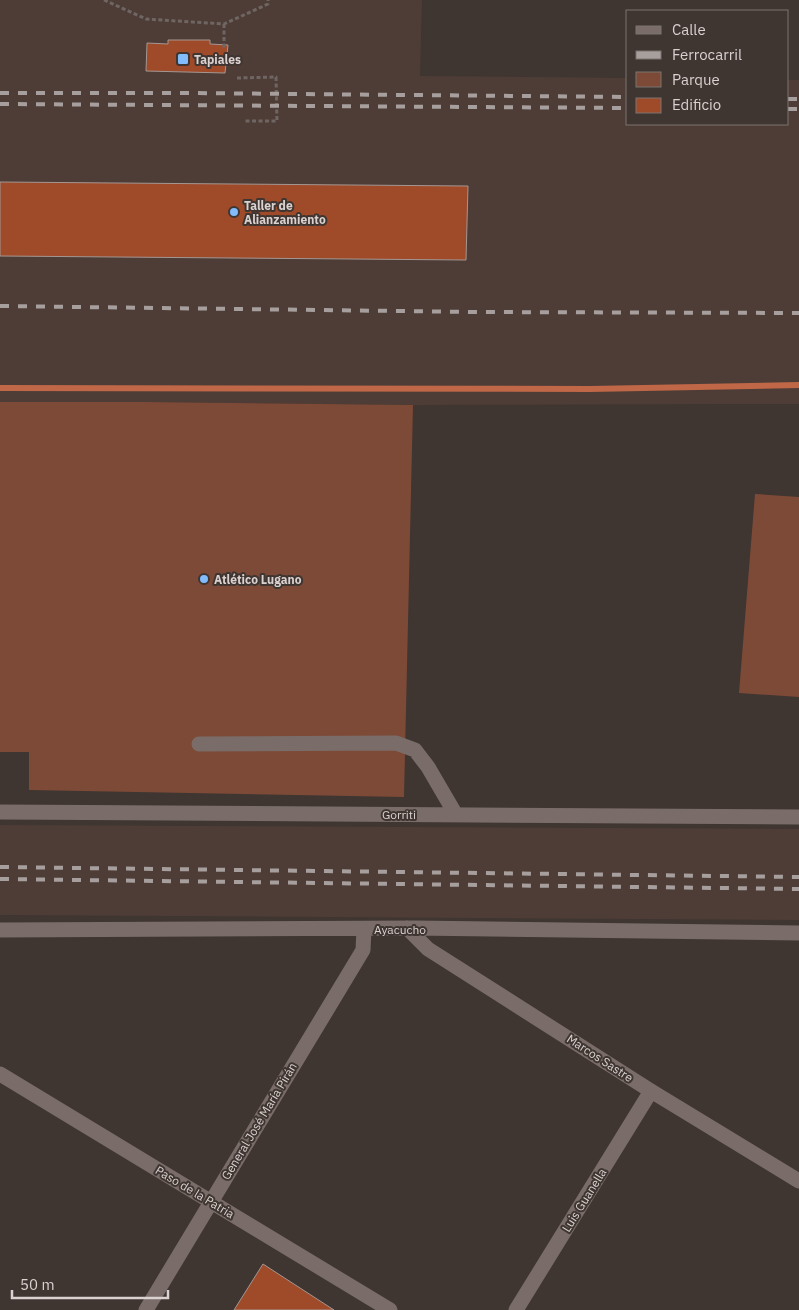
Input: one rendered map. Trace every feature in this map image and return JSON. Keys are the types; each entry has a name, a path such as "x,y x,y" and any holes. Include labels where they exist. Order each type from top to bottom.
{"street":[{"path":"199,744 396,744 415,750 428,767 456,815"},
{"name":"Gorriti","path":"0,812 799,817"},
{"name":"Ayacucho","path":"0,930 407,928 799,933"},
{"name":"Marcos Sastre","path":"407,928 428,949 651,1091 799,1181"},
{"name":"General José María Pirán","path":"146,1310 363,950 364,929"},
{"name":"Paso de la Patria","path":"0,1074 390,1310"},
{"name":"Luis Guanella","path":"516,1310 651,1091"}],"path":[{"path":"104,0 146,20 224,24 268,4 268,0"},
{"path":"224,24 224,50"},
{"path":"237,78 276,77 277,121 243,121"}],"shaded area":[{"path":"0,0 422,0 420,76 626,78 626,125 789,125 789,80 799,80 799,404 413,405 0,402"},
{"path":"0,825 799,829 799,920 0,915"}],"green space":[{"name":"Atlético Lugano","path":"0,402 413,405 404,797 29,790 29,752 0,752"},
{"path":"755,494 799,497 799,697 739,693"}],"building":[{"path":"168,40 210,40 210,44 228,45 225,73 146,71 147,43 168,44"},
{"name":"Taller de Alianzamiento","path":"0,182 468,186 466,260 0,256"},
{"path":"263,1264 334,1310 234,1310"}],"waterway":[{"path":"0,388 590,389 799,385"}],"railway":[{"path":"0,93 626,97"},
{"path":"789,99 799,99"},
{"path":"0,104 626,108"},
{"path":"789,109 799,109"},
{"path":"0,306 477,312 799,313"},
{"path":"0,867 799,877"},
{"path":"0,879 799,889"}],"place":[{"name":"Tapiales","path":"183,59"},
{"name":"Taller de Alianzamiento","path":"234,212"},
{"name":"Atlético Lugano","path":"204,579"}]}
